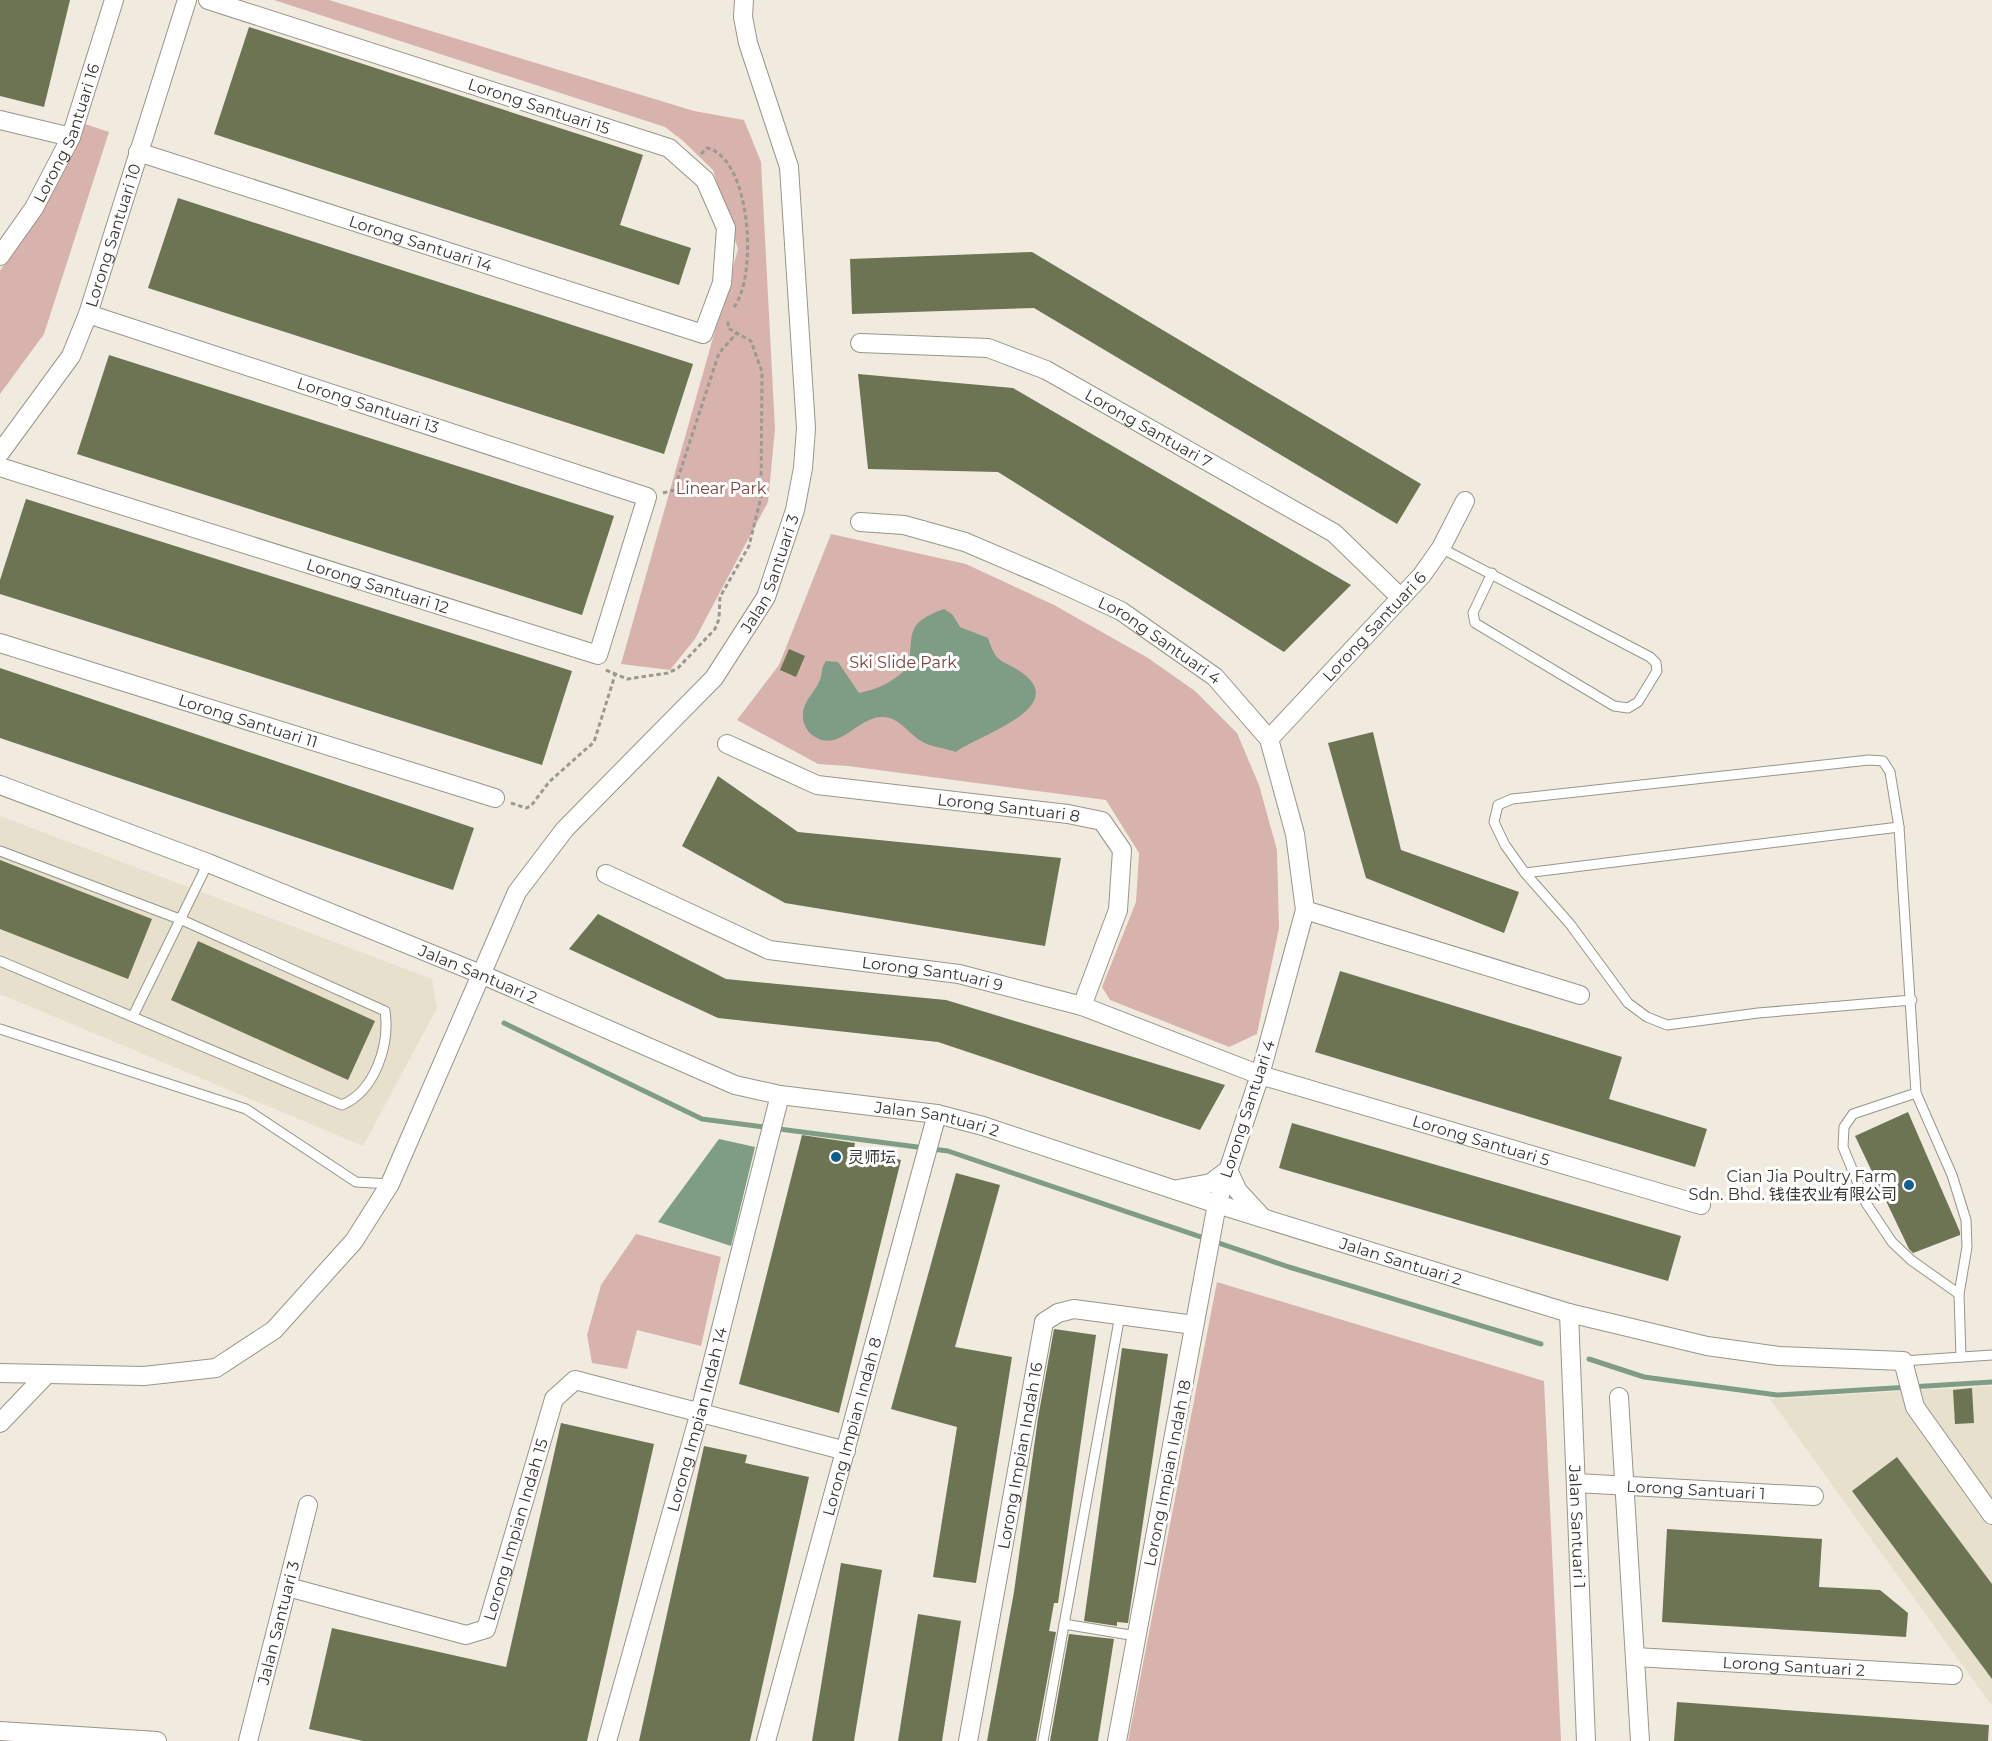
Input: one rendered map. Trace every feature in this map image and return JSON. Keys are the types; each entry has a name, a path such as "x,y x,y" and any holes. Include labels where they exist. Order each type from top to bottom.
{"street":[{"name":"Lorong Santuari 16","path":"0,256 34,208 71,137 114,0"},
{"name":"Lorong Santuari 10","path":"0,453 71,356 88,314 187,0"},
{"name":"Lorong Santuari 15","path":"208,0 669,148 705,180 726,228 723,283 704,334"},
{"name":"Jalan Santuari 3","path":"0,1373 45,1376 144,1376 216,1368 274,1330 354,1241 390,1184 483,975 517,892 565,829 714,678 766,597 795,510 803,468 806,428 789,167 748,43 743,17 744,0"},
{"path":"0,120 71,137"},
{"name":"Lorong Santuari 14","path":"138,152 704,334"},
{"name":"Lorong Santuari 13","path":"88,314 647,497"},
{"name":"Lorong Santuari 7","path":"860,343 988,348 1046,370 1334,533 1401,598"},
{"name":"Lorong Santuari 12","path":"0,467 598,655"},
{"path":"598,655 647,497"},
{"name":"Lorong Santuari 6","path":"1269,739 1401,598 1441,548 1465,501"},
{"name":"Lorong Santuari 4","path":"860,522 904,525 965,542 1121,611 1215,677 1269,739 1295,834 1305,910 1260,1075 1217,1204"},
{"name":"Lorong Santuari 11","path":"0,643 495,798"},
{"name":"Lorong Santuari 8","path":"727,744 817,785 1068,814 1102,821 1122,850 1118,910 1082,1006"},
{"name":"Jalan Santuari 2","path":"0,785 208,863 483,975 778,1102 935,1121 1056,1149 1263,1219 1569,1313 1707,1346 1904,1369"},
{"name":"Lorong Santuari 9","path":"606,874 769,950 959,974 1082,1006 1260,1075"},
{"path":"1305,910 1580,995"},
{"name":"Lorong Santuari 5","path":"1260,1075 1701,1205"},
{"name":"Lorong Impian Indah 14","path":"608,1741 700,1412 778,1102"},
{"name":"Lorong Impian Indah 8","path":"766,1741 935,1121"},
{"path":"1173,1190 1211,1183 1228,1170 1238,1191 1263,1219"},
{"name":"Lorong Impian Indah 18","path":"1117,1741 1217,1204"},
{"name":"Lorong Impian Indah 16","path":"968,1741 1044,1322 1058,1313 1074,1309 1194,1325"},
{"name":"Jalan Santuari 1","path":"1569,1313 1586,1741"},
{"path":"1904,1369 1915,1407 1989,1505"},
{"path":"0,1423 45,1376"},
{"name":"Lorong Impian Indah 15","path":"288,1587 466,1635 486,1629 554,1399 575,1380 700,1412"},
{"path":"1619,1397 1640,1741"},
{"path":"700,1412 846,1451"},
{"name":"Lorong Santuari 1","path":"1576,1483 1814,1496"},
{"name":"Jalan Santuari 3","path":"248,1741 308,1505"},
{"name":"Lorong Santuari 2","path":"1635,1658 1953,1675"},
{"path":"0,1731 157,1741"}],"lane":[{"path":"1441,548 1492,573 1650,657 1656,663 1657,671 1638,702 1628,708 1614,706 1474,623 1473,613 1492,573"},
{"path":"1912,1000 1758,1013 1667,1025 1647,1017 1628,1003 1570,924 1525,873 1505,845 1494,822 1498,805 1512,799 1869,760 1882,761 1890,772 1899,827 1912,1000 1916,1093 1952,1175 1966,1220 1967,1247 1959,1294 1961,1357"},
{"path":"1525,873 1899,827"},
{"path":"0,851 182,920 386,1011 388,1029 382,1053 370,1081 358,1098 342,1105 0,962"},
{"path":"133,1016 208,863"},
{"path":"0,1029 246,1109 356,1182 390,1184"},
{"path":"1916,1093 1852,1114 1844,1127 1843,1147 1866,1203 1892,1242 1911,1260 1959,1294"},
{"path":"1043,1741 1120,1315"},
{"path":"1904,1369 1961,1357 1992,1355"},
{"path":"1064,1624 1136,1636"}],"path":[{"path":"598,655 608,673 627,680 644,679 678,668 715,629 719,619 720,597 749,546 760,497 762,372 751,340 728,328 729,313 740,300 745,279 748,232 740,191 728,164 715,150 707,148 689,166"},
{"path":"647,497 674,490 718,353 736,334"},
{"path":"495,798 526,808 531,806 549,782 594,742 615,675"}],"shaded area":[{"path":"944,609 952,614 960,627 988,638 997,657 1021,672 1034,685 1035,697 1028,708 999,729 956,752 925,743 899,722 883,717 874,718 839,738 831,740 822,740 810,733 803,721 804,708 819,682 826,661 838,662 859,693 880,687 909,666 912,636 917,624"},
{"path":"0,816 432,979 437,1008 363,1146 0,994"},
{"path":"719,1139 755,1147 731,1246 658,1222"},
{"path":"1992,1386 1992,1706 1770,1399"}],"green space":[{"name":"Linear Park","path":"274,0 329,0 694,111 744,120 761,162 775,429 768,502 695,639 670,670 621,664 738,249 713,170 665,127"},
{"path":"85,124 109,132 44,334 0,394 0,271"},
{"name":"Ski Slide Park","path":"831,534 966,564 1054,605 1148,658 1195,691 1237,733 1259,785 1277,850 1279,928 1257,1034 1229,1047 1110,1000 1102,987 1136,902 1139,853 1106,800 818,764 737,720 779,665"},
{"path":"636,1234 721,1257 701,1346 637,1330 627,1369 592,1363 587,1335 601,1285"},
{"path":"1217,1282 1544,1381 1561,1741 1128,1741"}],"building":[{"path":"0,0 70,0 44,107 0,96"},
{"path":"249,27 643,155 620,225 691,248 679,285 214,134"},
{"path":"178,198 693,364 664,454 148,288"},
{"path":"1032,252 1421,484 1397,524 1034,308 852,314 850,259"},
{"path":"109,355 614,516 582,615 77,454"},
{"path":"858,374 1013,388 1351,585 1284,652 998,472 868,469"},
{"path":"26,499 572,671 542,765 0,594 0,580"},
{"path":"789,649 805,656 796,677 780,670"},
{"path":"0,668 474,828 453,890 0,738"},
{"path":"1373,732 1401,850 1519,892 1504,933 1366,878 1328,743"},
{"path":"718,776 798,832 1061,858 1045,946 785,903 682,846"},
{"path":"0,860 152,919 128,979 0,929"},
{"path":"598,914 726,979 946,1000 1225,1085 1200,1130 938,1042 718,1018 569,949"},
{"path":"198,941 375,1021 348,1080 171,1000"},
{"path":"1340,971 1622,1057 1609,1099 1707,1129 1695,1167 1315,1052"},
{"name":"Cian Jia Poultry Farm Sdn. Bhd. 钱佳农业有限公司","path":"1908,1112 1960,1232 1960,1235 1913,1253 1909,1249 1855,1136"},
{"path":"1292,1123 1681,1236 1668,1281 1279,1168"},
{"path":"802,1135 855,1143 854,1148 901,1160 839,1413 739,1384"},
{"path":"956,1173 1000,1185 955,1347 1012,1357 976,1583 933,1577 957,1427 891,1409"},
{"path":"1054,1329 1096,1335 1058,1603 1054,1603 1049,1631 1056,1632 1036,1741 987,1741 1014,1592 1038,1418"},
{"path":"1122,1348 1168,1354 1128,1623 1117,1622 1117,1626 1084,1621"},
{"path":"1972,1388 1974,1423 1955,1424 1953,1390"},
{"path":"561,1423 654,1444 587,1741 363,1741 309,1729 332,1628 506,1667"},
{"path":"704,1446 747,1455 745,1463 809,1477 750,1741 639,1741"},
{"path":"1897,1457 1992,1584 1992,1679 1852,1491"},
{"path":"1667,1529 1822,1539 1819,1587 1880,1590 1908,1613 1906,1637 1662,1622"},
{"path":"841,1563 882,1570 854,1741 812,1741"},
{"path":"918,1614 961,1621 942,1741 898,1741"},
{"path":"1069,1634 1114,1639 1098,1741 1050,1741"},
{"path":"1677,1702 1989,1725 1988,1741 1674,1741"}],"waterway":[{"path":"504,1023 702,1119 948,1151 1289,1267 1541,1344"},
{"path":"1589,1359 1644,1377 1777,1395 1992,1382"}],"place":[{"name":"灵师坛","path":"836,1157"},
{"name":"Cian Jia Poultry Farm Sdn. Bhd. 钱佳农业有限公司","path":"1909,1185"}]}
